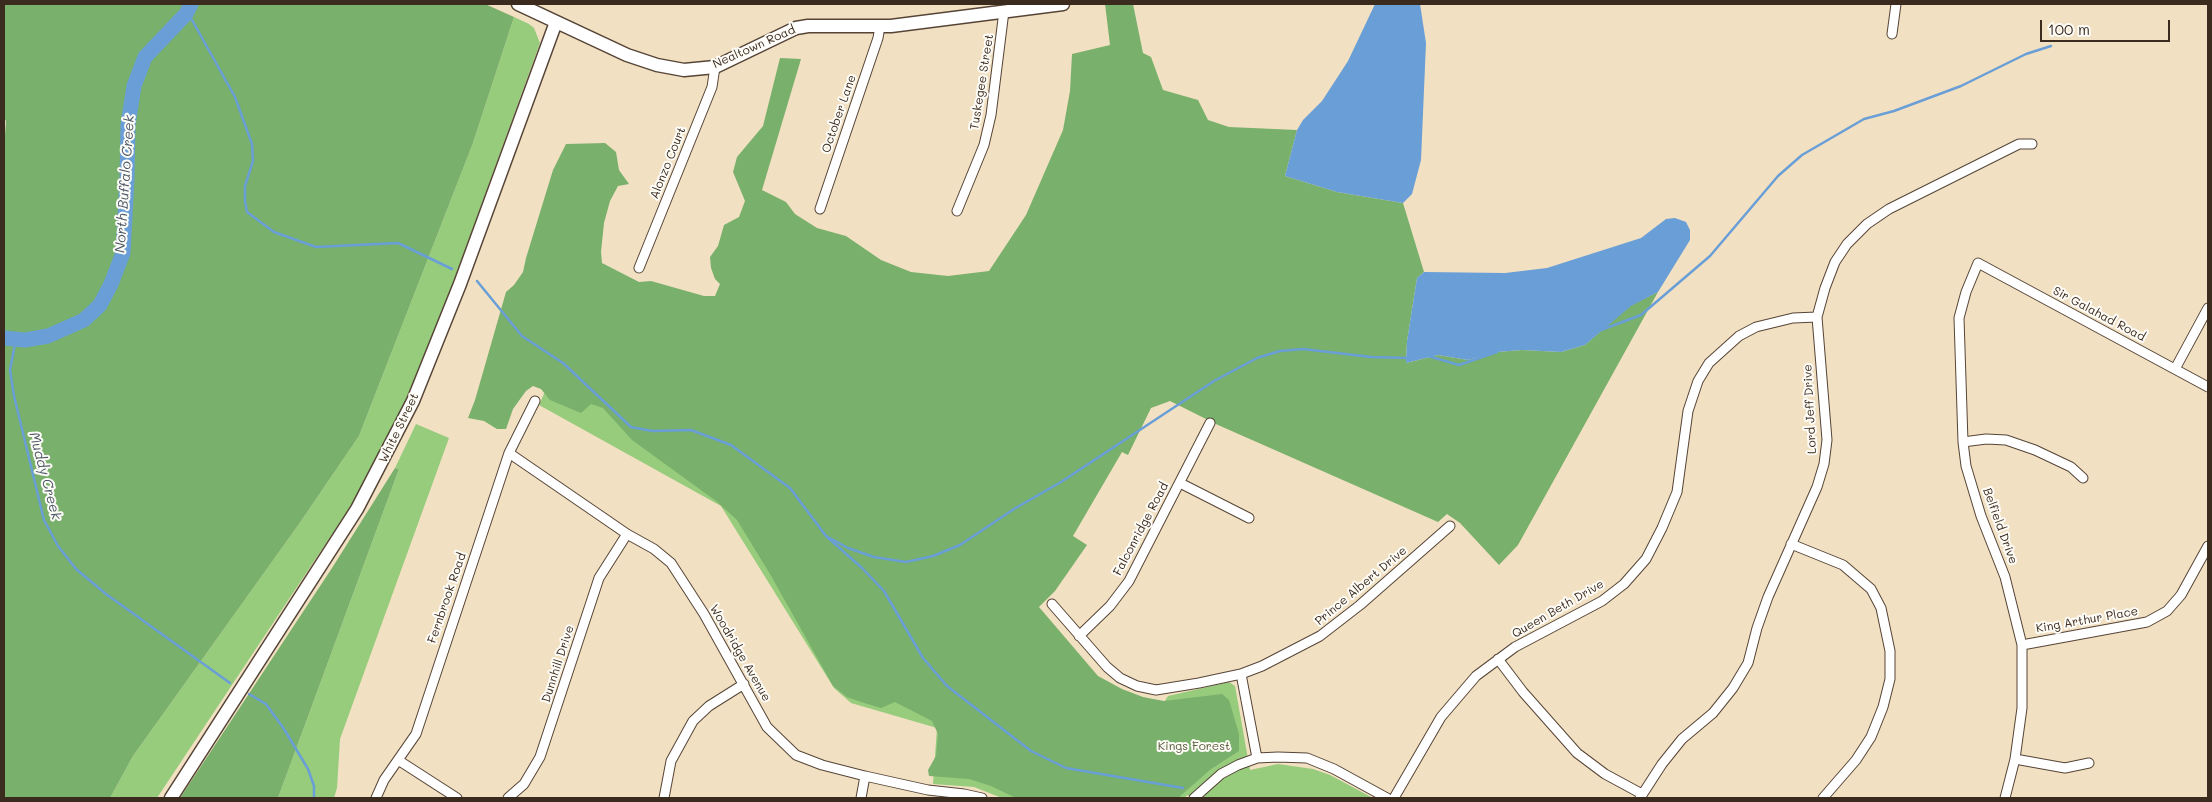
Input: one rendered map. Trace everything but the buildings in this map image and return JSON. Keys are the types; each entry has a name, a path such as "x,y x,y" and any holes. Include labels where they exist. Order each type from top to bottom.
{"street":[{"name":"Nealtown Road","path":"518,4 627,55 657,65 684,70 715,66 796,28 813,26 880,26 1063,4"},
{"path":"1892,34 1896,4"},
{"name":"Tuskegee Street","path":"957,211 984,145 991,115 1004,11"},
{"name":"White Street","path":"171,798 247,683 356,508 409,409 460,284 556,22"},
{"name":"October Lane","path":"820,209 878,38 880,26"},
{"name":"Alonzo Court","path":"639,268 712,87 715,66"},
{"name":"Lord Jeff Drive","path":"1641,796 1662,764 1682,739 1713,712 1734,688 1748,663 1757,628 1818,487 1824,464 1826,440 1817,318 1834,262 1846,244 1867,224 1889,209 2019,144 2032,144"},
{"name":"Sir Galahad Road","path":"1978,263 2208,387"},
{"name":"Belfield Drive","path":"1978,263 1966,292 1959,318 1963,442 1966,466 1981,516 2005,577 2022,645 2022,708 2015,759 2005,798"},
{"path":"2175,369 2208,308"},
{"name":"Queen Beth Drive","path":"1394,798 1440,717 1476,676 1515,647 1602,601 1624,584 1646,558 1662,528 1676,492 1688,411 1698,381 1709,363 1739,336 1756,327 1793,318 1817,318"},
{"name":"Fernbrook Road","path":"376,798 384,780 416,734 508,453 534,401"},
{"name":"Falconridge Road","path":"1079,636 1110,606 1129,581 1210,423"},
{"path":"1963,442 1986,439 2006,440 2035,450 2071,467 2083,478"},
{"name":"Woodridge Avenue","path":"508,453 627,534 654,549 671,563 704,614 767,727 796,755 822,765 865,776 928,790 982,798"},
{"path":"1180,483 1249,518"},
{"name":"Prince Albert Drive","path":"1052,604 1107,668 1120,678 1137,686 1156,690 1241,674 1287,655 1320,636 1360,605 1450,526"},
{"name":"Dunnhill Drive","path":"508,798 524,784 540,756 599,578 627,534"},
{"path":"1792,544 1843,565 1871,589 1881,608 1890,651 1888,688 1883,707 1871,737 1856,760 1823,798"},
{"name":"King Arthur Place","path":"2022,645 2147,622 2167,610 2181,595 2208,546"},
{"path":"1498,660 1523,692 1577,753 1604,774 1641,796"},
{"path":"1241,674 1257,758"},
{"path":"664,798 671,761 693,721 710,706 744,684"},
{"path":"1194,798 1221,774 1257,758 1307,758 1334,769 1387,798"},
{"path":"2015,759 2065,768 2089,763"},
{"path":"398,760 457,798"},
{"path":"861,798 865,776"}],"green space":[{"path":"4,4 485,4 514,17 473,143 359,436 299,524 133,756 110,798 4,798 4,149 6,121 4,118"},
{"path":"1105,4 1133,4 1143,53 1151,57 1163,90 1198,100 1208,120 1229,127 1297,130 1285,176 1337,192 1403,203 1424,272 1417,278 1407,341 1406,363 1438,355 1468,360 1496,352 1522,350 1561,352 1585,345 1631,305 1658,292 1518,545 1499,565 1460,523 1447,514 1438,522 1218,425 1170,401 1151,408 1128,455 1122,452 1073,536 1087,545 1055,591 1039,607 1098,676 1122,689 1143,697 1164,701 1222,694 1229,700 1239,734 1239,751 1211,769 1178,798 1016,798 991,786 969,779 929,776 928,770 936,756 938,734 932,721 895,702 881,708 861,702 847,697 833,686 770,574 737,520 716,501 632,440 603,408 591,404 581,413 550,400 541,389 533,386 526,391 513,409 506,429 497,429 484,421 468,418 475,400 506,292 514,285 523,272 553,170 566,144 605,143 616,152 619,170 629,184 618,186 610,201 604,223 601,252 602,263 639,282 651,281 704,296 715,296 720,284 715,279 710,257 718,246 724,225 739,217 745,201 733,172 737,157 763,126 780,58 801,59 762,190 786,202 795,214 817,228 846,236 881,260 911,272 948,276 989,271 1026,215 1063,130 1070,91 1072,54 1110,45"},
{"path":"514,17 534,28 540,43 417,382 360,492 157,798 110,798 133,756 299,524 359,436 473,143"},
{"name":"Kings Forest","path":"550,380 790,488 1119,777 1168,696 1229,682 1235,686 1250,770 1278,764 1313,769 1330,775 1373,798 1191,798 1187,795 1185,798 1002,798 974,787 933,784 937,728 851,703 834,688 721,506 539,405"},
{"path":"416,424 449,438 340,739 337,788 334,798 278,798 399,469 395,468"},
{"path":"395,468 399,469 278,798 180,798 332,568"}],"water":[{"path":"1375,4 1420,4 1426,43 1421,160 1412,194 1403,203 1337,192 1285,176 1297,130 1303,120 1322,101 1348,61"},
{"path":"1675,218 1686,222 1690,230 1690,240 1658,292 1631,306 1585,345 1561,352 1522,350 1497,352 1468,360 1438,355 1406,363 1407,341 1417,278 1424,272 1505,273 1547,268 1641,238 1666,219"}],"waterway":[{"name":"North Buffalo Creek","path":"4,338 25,340 48,336 84,320 100,305 111,284 123,253 128,125 134,86 145,57 186,14 191,4"},
{"path":"187,11 235,97 252,144 253,161 245,186 247,212 274,232 316,247 398,243 452,269"},
{"path":"1601,330 1641,315 1710,256 1778,176 1802,155 1864,119 1894,111 1961,86 2026,54 2051,46"},
{"path":"477,281 522,336 563,363 631,427 652,431 691,430 731,445 790,488 826,536 862,568 884,591 923,658 947,686 1031,751 1066,768 1183,788"},
{"name":"Muddy Creek","path":"16,339 10,370 14,396 44,520 58,546 76,569 106,594 230,683"},
{"path":"826,536 848,548 874,557 906,562 933,556 960,545 1014,509 1061,482 1214,381 1257,358 1280,351 1303,349 1371,357 1408,358"},
{"path":"1428,356 1459,365 1497,352"},
{"name":"Muddy Creek","path":"249,694 266,704 284,729 308,769 314,786 314,798"}]}
